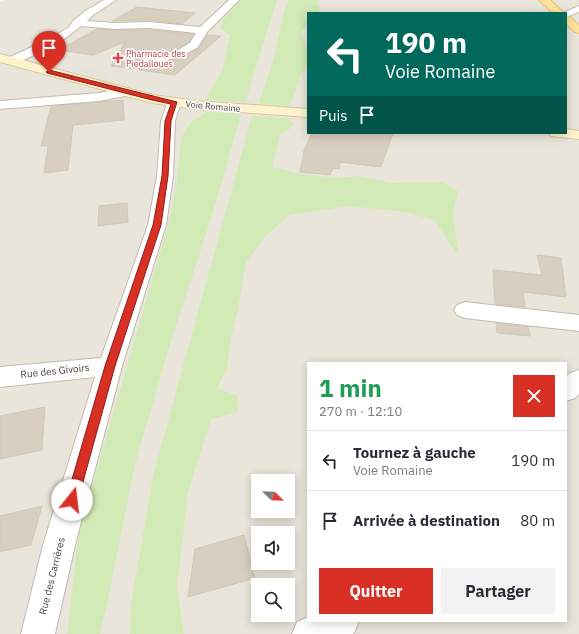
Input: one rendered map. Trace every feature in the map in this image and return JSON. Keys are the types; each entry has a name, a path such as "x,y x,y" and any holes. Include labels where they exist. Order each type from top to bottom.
{"main road":[{"path":"544,0 558,12"},
{"path":"567,20 579,30"},
{"name":"Voie Romaine","path":"6,59 125,92 174,102 230,108 306,111"},
{"path":"567,134 579,135"}],"street":[{"name":"Voie Romaine","path":"6,59 59,38 73,29 89,13 111,0"},
{"path":"138,65 180,53 194,45 203,30 234,0"},
{"path":"567,14 579,10"},
{"path":"77,24 115,26 149,25 203,30"},
{"path":"0,104 99,96 125,92"},
{"name":"Rue des Carrières","path":"38,634 59,545 110,366 157,225 165,176 168,121 174,102"},
{"path":"465,310 579,323"},
{"name":"Rue des Givoirs","path":"0,377 110,366"},
{"path":"567,390 579,380"},
{"path":"309,634 339,622"}],"shaded area":[{"path":"6,0 579,0 579,634 0,634 0,2"},
{"path":"74,66 110,74 104,79 69,69"}],"green space":[{"path":"241,0 277,0 245,102 205,100 222,71 230,36 220,28 223,20"},
{"path":"289,0 316,0 320,9 317,12 307,12 307,24 301,32 307,48 307,66 300,76 294,96 288,106 259,103 273,61 284,11"},
{"path":"207,112 241,114 214,209 170,344 135,464 100,634 67,634 79,531 167,229 177,183 181,138 190,123"},
{"path":"252,116 286,118 293,123 291,128 280,135 272,167 300,174 338,178 357,176 392,183 442,182 458,191 453,215 459,256 434,220 405,212 349,206 289,215 264,238 246,262 237,314 231,338 227,369 217,388 238,396 237,412 211,419 188,492 177,588 184,634 130,634 131,605 153,476"}],"building":[{"path":"137,7 195,13 182,24 149,20 112,21"},
{"path":"97,29 149,30 194,34 189,42 175,50 134,61 131,64 133,69 111,66 125,42 93,55 59,50"},
{"path":"207,35 221,36 175,75 139,70 185,56 199,48"},
{"path":"123,100 124,120 73,125 68,170 44,173 48,146 41,146 51,106"},
{"path":"312,134 393,134 381,167 340,162 339,169 333,168 330,175 300,172 304,151"},
{"path":"127,203 128,222 98,226 99,206"},
{"path":"537,255 561,258 566,297 523,292 525,307 495,304 493,270 542,275"},
{"path":"496,323 528,327 530,336 497,333"},
{"path":"45,407 42,450 0,459 0,416"},
{"path":"42,506 31,545 0,552 0,516"},
{"path":"244,535 251,562 251,570 253,570 255,578 188,597 195,549"}],"place":[{"name":"Pharmacie des Piedalloues","path":"118,58"}],"route":[{"path":"49,72 152,99 174,102 168,121 165,176 157,225 110,366 72,500"}]}
